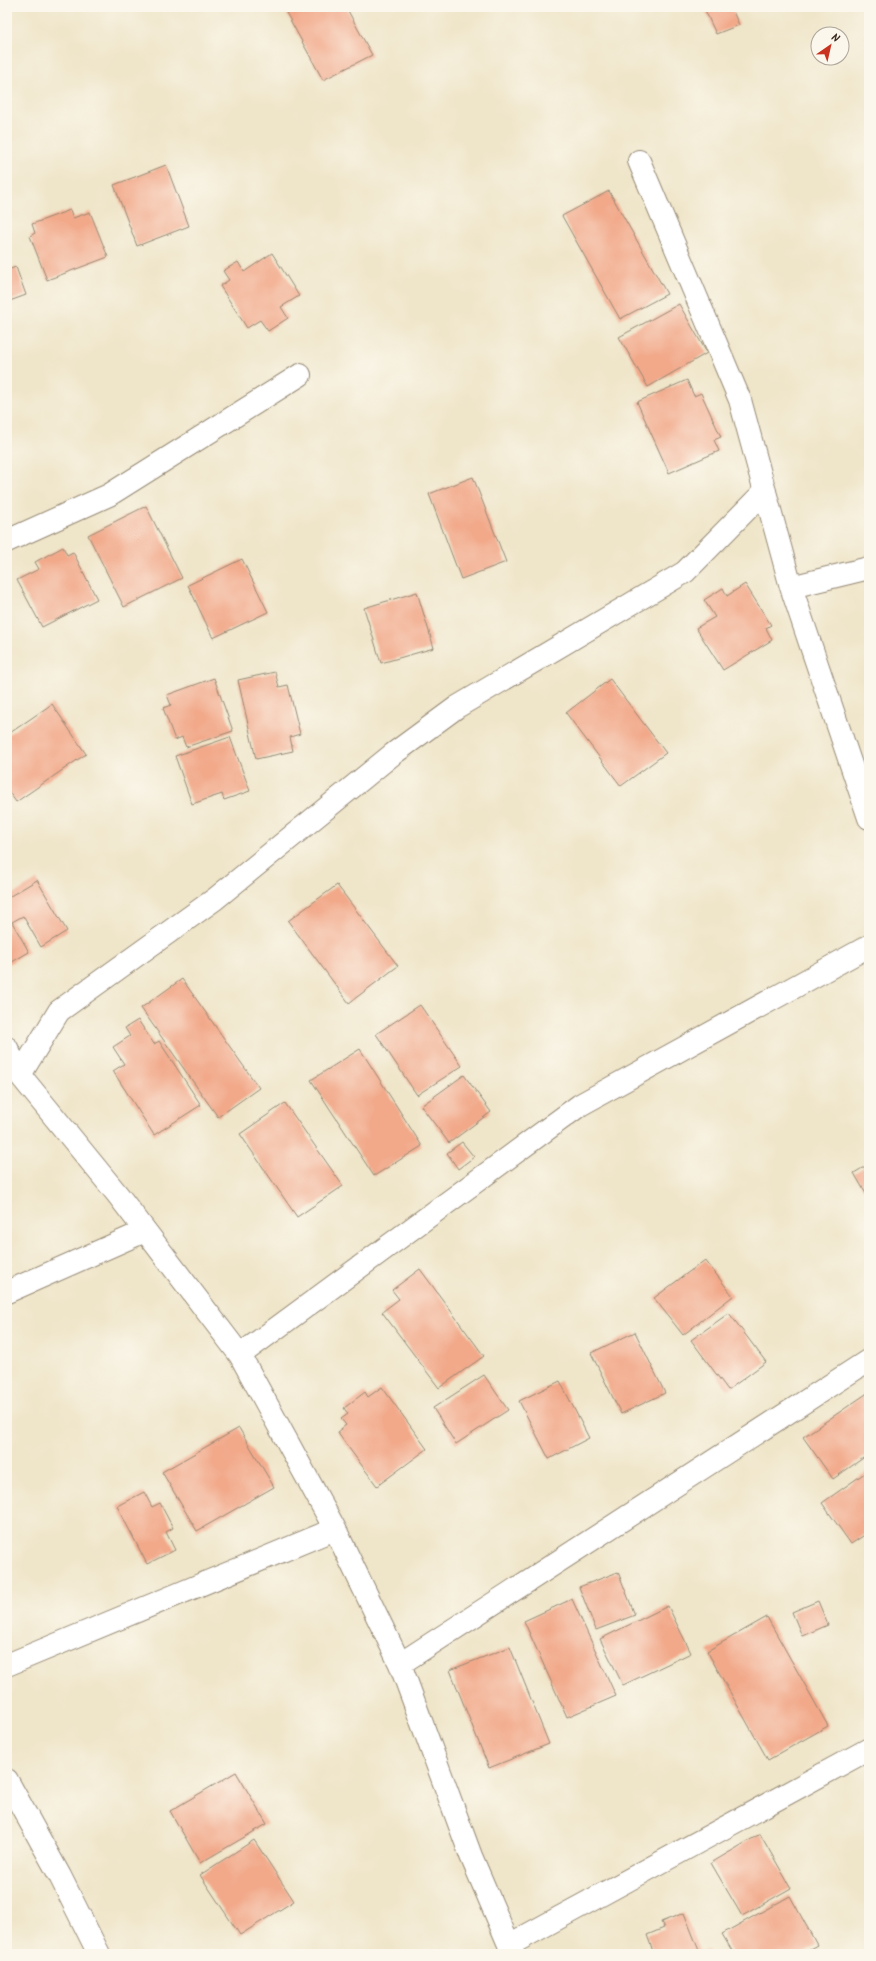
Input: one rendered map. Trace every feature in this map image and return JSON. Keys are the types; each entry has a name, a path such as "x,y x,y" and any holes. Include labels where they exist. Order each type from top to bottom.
{"street":[{"path":"639,161 740,400 792,587 869,818"},
{"path":"7,541 109,495 300,375"},
{"path":"20,1074 59,1011 215,899 393,754 457,707 685,572 765,492"},
{"path":"792,587 869,568"},
{"path":"240,1355 580,1106 869,946"},
{"path":"7,1048 20,1074 145,1231 240,1355 335,1529 400,1664 471,1856 511,1950 869,1749"},
{"path":"7,1292 145,1231"},
{"path":"400,1664 869,1360"},
{"path":"7,1665 335,1529"},
{"path":"7,1780 60,1876 99,1954"}],"building":[{"path":"283,7 346,7 372,55 323,80"},
{"path":"731,7 739,25 716,34 704,8"},
{"path":"166,165 189,226 137,246 114,185"},
{"path":"609,191 667,294 620,319 562,216"},
{"path":"70,210 73,218 90,212 108,257 47,280 30,236 35,233 32,224"},
{"path":"272,253 299,296 281,307 288,318 268,331 260,320 247,328 220,286 229,280 223,271 238,262 244,272"},
{"path":"16,267 26,295 7,302 7,270"},
{"path":"679,304 707,353 648,387 619,337"},
{"path":"687,380 694,396 701,393 721,437 714,440 719,451 669,473 637,402"},
{"path":"473,477 506,562 461,579 429,494"},
{"path":"146,506 182,578 124,607 88,535"},
{"path":"63,547 67,555 73,552 97,599 42,627 17,580 39,569 35,562"},
{"path":"242,559 268,612 213,638 188,585"},
{"path":"745,584 771,625 766,628 772,640 723,670 696,628 715,617 704,600 723,588 727,596"},
{"path":"417,592 434,648 381,663 364,608"},
{"path":"275,672 279,687 288,685 300,734 290,737 293,751 256,759 238,680"},
{"path":"214,678 233,731 186,747 182,737 175,740 163,708 171,705 167,695"},
{"path":"610,679 666,753 621,786 566,713"},
{"path":"52,704 86,754 16,802 7,789 7,735"},
{"path":"230,737 250,791 224,800 222,794 192,804 175,756"},
{"path":"37,880 67,931 41,947 23,916 12,922 29,952 7,965 7,898"},
{"path":"337,885 398,966 349,1003 288,921"},
{"path":"182,979 259,1088 218,1117 141,1008"},
{"path":"420,1005 462,1066 417,1095 376,1034"},
{"path":"138,1020 154,1044 159,1041 201,1105 154,1135 113,1071 124,1064 113,1047 130,1036 125,1028"},
{"path":"360,1049 422,1146 374,1176 311,1080"},
{"path":"464,1075 491,1112 449,1143 421,1106"},
{"path":"285,1103 343,1186 297,1217 240,1134"},
{"path":"462,1142 474,1157 458,1169 447,1153"},
{"path":"869,1164 869,1199 854,1173"},
{"path":"705,1260 733,1296 683,1335 654,1298"},
{"path":"420,1269 484,1356 439,1388 382,1312 399,1299 392,1290"},
{"path":"729,1313 766,1362 728,1390 691,1340"},
{"path":"635,1332 665,1393 621,1414 591,1353"},
{"path":"484,1375 508,1410 456,1444 433,1408"},
{"path":"560,1381 589,1438 549,1459 519,1401"},
{"path":"382,1387 427,1449 377,1486 337,1432 346,1425 341,1419 348,1414 344,1408 365,1392 368,1397"},
{"path":"869,1392 869,1454 833,1479 803,1437"},
{"path":"239,1428 274,1487 197,1531 162,1472"},
{"path":"869,1470 869,1532 851,1544 822,1503"},
{"path":"144,1492 152,1507 160,1503 173,1528 166,1532 175,1550 147,1564 117,1506"},
{"path":"618,1572 635,1615 596,1630 579,1587"},
{"path":"572,1599 616,1696 567,1717 524,1621"},
{"path":"818,1601 828,1625 802,1636 792,1612"},
{"path":"668,1606 691,1653 623,1685 600,1639"},
{"path":"767,1617 828,1726 768,1760 707,1651"},
{"path":"510,1647 549,1744 489,1768 450,1670"},
{"path":"236,1772 267,1824 200,1863 170,1811"},
{"path":"760,1834 791,1888 742,1916 711,1863"},
{"path":"254,1840 294,1901 240,1935 200,1875"},
{"path":"790,1896 817,1945 801,1954 734,1954 722,1934"},
{"path":"684,1913 700,1953 708,1950 710,1954 654,1954 647,1935 664,1928 661,1922"}]}
